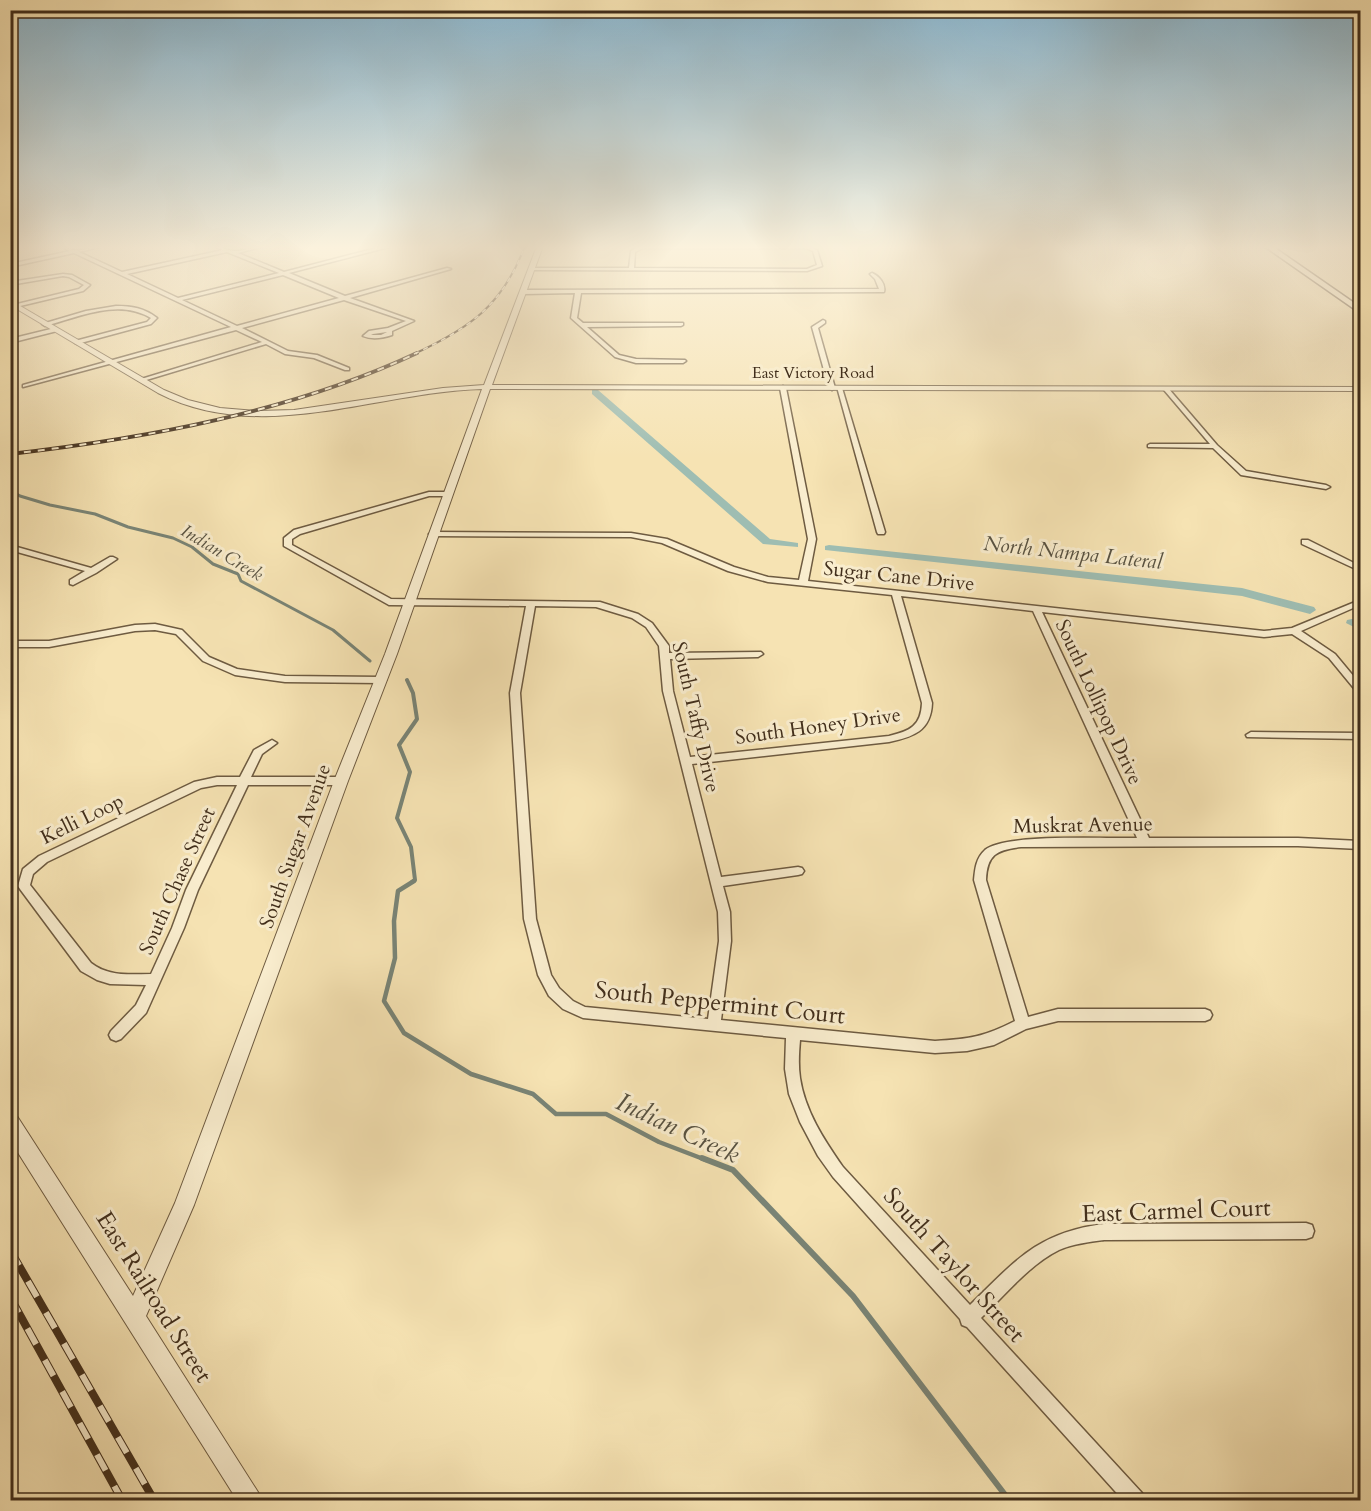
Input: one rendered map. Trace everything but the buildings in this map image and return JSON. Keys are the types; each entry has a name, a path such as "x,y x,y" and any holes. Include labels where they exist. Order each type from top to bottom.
{"street":[{"name":"East Victory Road","path":"33,317 141,380 185,402 231,411 267,413 330,409 429,391 487,387 1360,389"},
{"path":"45,324 79,317"},
{"path":"76,342 149,323 154,318 152,317"},
{"path":"213,317 287,353 315,356 347,369"},
{"path":"26,386 275,317"},
{"path":"389,330 411,321 398,317"},
{"name":"South Sugar Avenue","path":"135,1317 184,1205 515,317"},
{"path":"573,317 617,356 636,361 682,361"},
{"path":"823,322 815,327 881,532"},
{"path":"581,325 681,324"},
{"path":"10,341 55,330"},
{"path":"141,380 267,342"},
{"path":"783,388 812,539 804,583"},
{"path":"1166,389 1215,446 1244,473 1326,487"},
{"path":"1150,446 1215,446"},
{"name":"South Taffy Drive","path":"447,494 429,494 297,532 288,538 288,546 389,602 575,602 616,609 635,616 649,626 660,639 666,656 668,691 726,925 714,1026"},
{"name":"Sugar Cane Drive","path":"433,534 612,535 648,538 678,547 747,575 1264,634 1294,631 1360,602"},
{"path":"1305,542 1360,569"},
{"path":"10,547 93,571"},
{"path":"73,582 113,559"},
{"name":"South Honey Drive","path":"687,761 889,739 904,736 918,729 928,715 927,703 896,593"},
{"name":"South Peppermint Court","path":"531,603 515,693 530,919 545,975 554,992 568,1005 583,1012 793,1035 935,1047 968,1045 994,1039 1023,1024 1058,1015 1205,1015"},
{"name":"South Lollipop Drive","path":"1036,609 1145,843"},
{"path":"10,644 49,644 135,628 155,627 179,632 206,658 236,672 285,679 381,680"},
{"path":"1294,631 1332,656 1360,690"},
{"path":"666,656 758,654"},
{"path":"1251,735 1360,736"},
{"name":"South Chase Street","path":"116,1035 141,1009 192,890 258,752 272,742"},
{"name":"Kelli Loop","path":"155,979 112,980 96,975 86,966 24,886 27,872 43,859 198,785 217,781 341,781"},
{"name":"Muskrat Avenue","path":"1023,1024 980,879 979,867 983,857 993,849 1021,843 1298,842 1360,845"},
{"path":"717,882 798,871"},
{"name":"South Taylor Street","path":"793,1035 793,1080 810,1128 821,1149 838,1172 968,1319 1135,1500"},
{"name":"East Railroad Street","path":"10,1122 251,1500"},
{"name":"East Carmel Court","path":"968,1319 1029,1262 1052,1245 1078,1235 1104,1232 1306,1232"}],"waterway":[{"name":"North Nampa Lateral","path":"595,392 767,542 794,545"},
{"name":"Indian Creek","path":"10,490 20,496 50,505 95,514 128,527 173,538 192,547 213,564 238,574 241,581 333,630 370,661"},
{"name":"North Nampa Lateral","path":"829,548 1242,592 1310,610"},
{"name":"North Nampa Lateral","path":"1352,623 1360,626"},
{"name":"Indian Creek","path":"407,680 413,693 417,719 399,745 410,772 397,818 411,847 415,880 412,882"},
{"name":"Indian Creek","path":"414,881 398,891 394,921 395,958 384,1001 404,1033 471,1074 533,1094 556,1114 606,1114 659,1142 706,1160"},
{"name":"Indian Creek","path":"702,1158 733,1170 853,1296 1009,1500"}],"railway":[{"path":"414,354 452,335 478,317"},
{"path":"10,454 114,440 218,420 320,391 369,374 417,353"},
{"path":"10,1250 154,1500"},
{"path":"10,1297 122,1500"}]}
